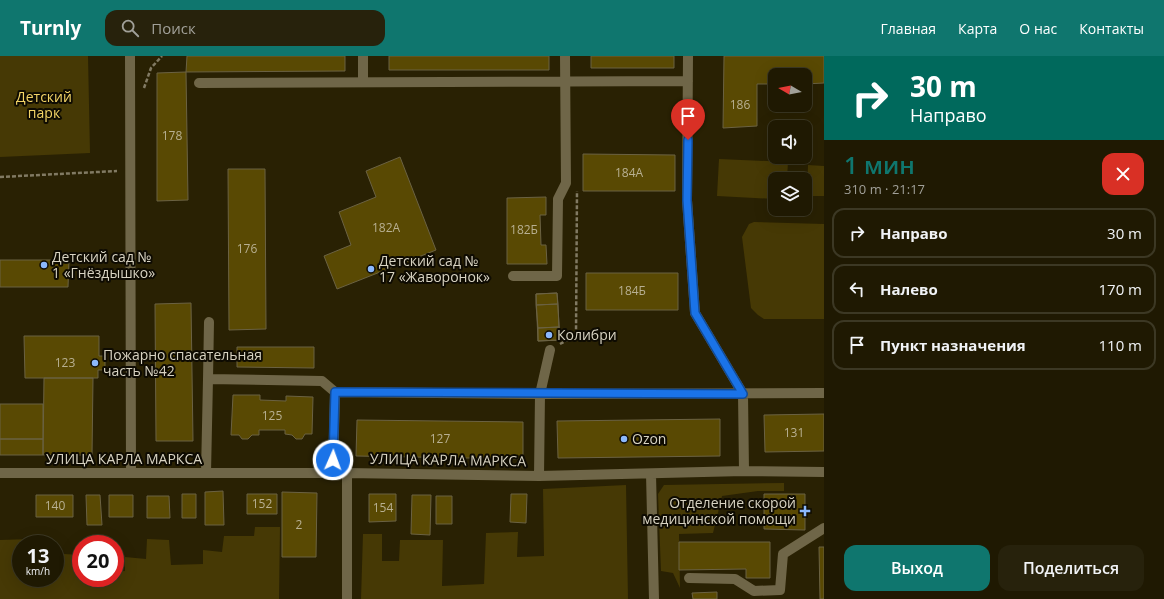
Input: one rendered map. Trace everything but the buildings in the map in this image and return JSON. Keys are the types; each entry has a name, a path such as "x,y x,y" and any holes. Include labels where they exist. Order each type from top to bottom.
{"street":[{"path":"130,56 131,473"},
{"path":"363,56 363,81"},
{"path":"513,276 557,276 558,199 566,183 564,56"},
{"path":"688,56 687,200 695,313 743,394 744,471"},
{"path":"199,83 565,80 688,81"},
{"path":"206,473 209,322"},
{"path":"539,476 540,394 550,350"},
{"path":"208,379 322,381 335,392 540,394 824,393"},
{"path":"333,473 335,392"},
{"name":"УЛИЦА КАРЛА МАРКСА","path":"0,473 347,473 539,476 744,471 824,472"},
{"path":"347,473 347,599"},
{"path":"651,474 654,599"},
{"path":"690,578 735,579 754,591 780,590 783,554 824,528"}],"path":[{"path":"0,177 131,170"},
{"path":"550,350 576,335 578,183"}],"green space":[{"name":"Детский парк","path":"0,56 88,56 90,153 0,157"},
{"path":"719,159 768,161 768,164 788,164 787,172 768,172 768,199 717,196"},
{"path":"808,165 824,166 824,196 812,196 812,172 808,172"},
{"path":"754,222 824,224 824,319 764,319 751,308 742,237 749,224"},
{"path":"784,483 784,491 758,491 722,496 713,533 679,534 680,588 673,573 661,571 658,494 664,485"},
{"path":"626,485 628,599 361,599 363,534 382,534 382,561 399,561 400,540 443,540 442,586 484,584 486,533 518,532 517,557 544,556 543,489"},
{"path":"255,527 280,527 279,599 0,599 0,540 12,540 12,587 64,587 64,554 72,554 72,587 124,587 125,557 146,559 147,539 169,540 171,565 203,564 203,550 222,552 224,536 254,536"}],"place":[{"name":"Детский сад № 1 «Гнёздышко»","path":"44,265"},
{"name":"Детский сад № 17 «Жаворонок»","path":"371,269"},
{"name":"Колибри","path":"549,335"},
{"name":"Пожарно спасательная часть №42","path":"95,363"},
{"name":"Ozon","path":"624,439"},
{"name":"Отделение скорой медицинской помощи","path":"805,511"}],"route":[{"path":"333,460 335,392 743,394 695,313 687,200 688,140"}]}
